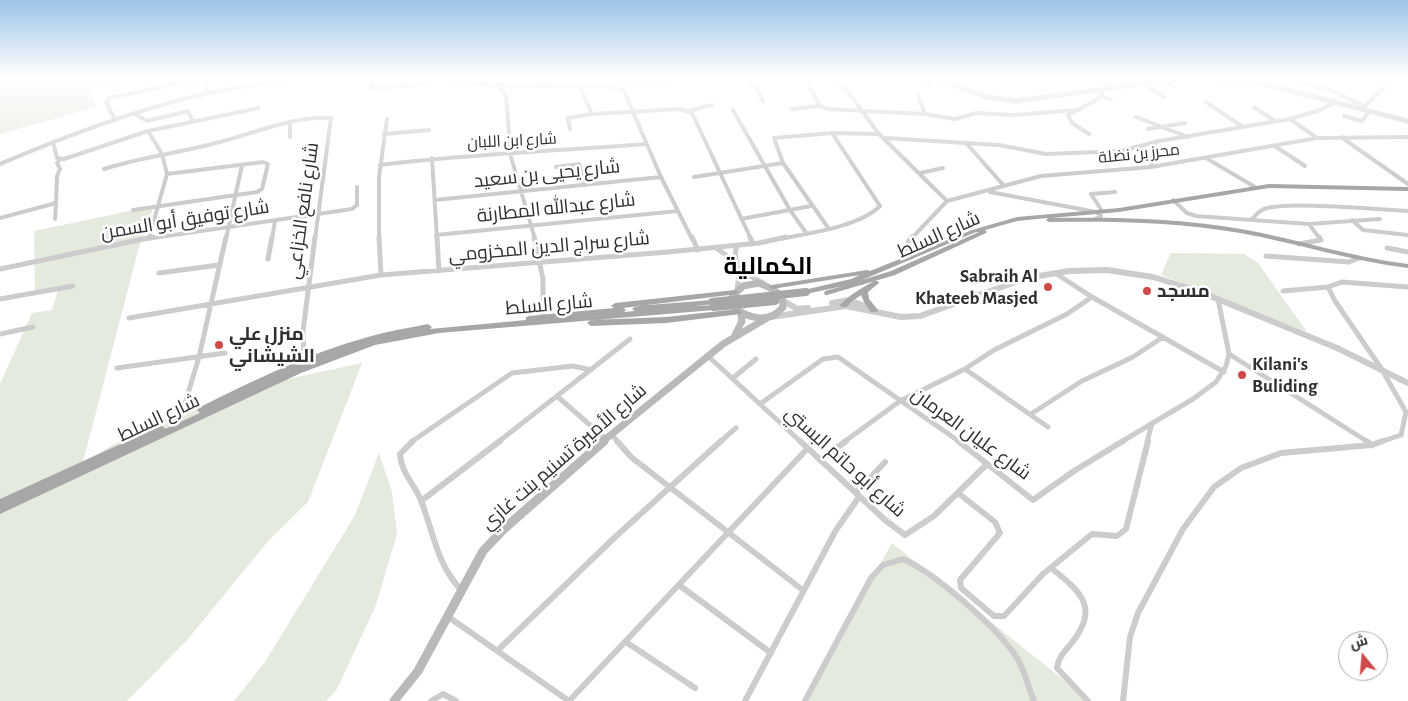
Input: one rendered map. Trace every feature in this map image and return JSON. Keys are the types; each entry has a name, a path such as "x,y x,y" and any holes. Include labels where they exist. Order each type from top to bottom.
{"main road":[{"name":"شارع السلط","path":"807,294 846,283 974,230 1006,221 1030,217 1119,210 1255,187 1288,185 1408,188"},
{"path":"1119,210 1116,217 1123,221"},
{"name":"شارع السلط","path":"0,510 298,371 351,349 424,332 561,322 846,289 893,273 967,239 1010,224 1046,220 1087,220 1219,228 1359,258 1408,266"},
{"path":"772,287 884,268"},
{"path":"847,303 893,273"},
{"path":"561,322 635,322 740,313 752,318 769,318 781,310 784,301 782,296 772,287 763,284 751,284 736,291 599,308 570,314"},
{"path":"733,337 740,326 740,313 732,302 736,291"},
{"path":"864,291 866,300 876,311"},
{"name":"شارع السلط","path":"0,503 304,362 361,340 445,324 713,304"},
{"name":"شارع الأميرة تسنيم بنت غازي","path":"394,701 418,671 471,570 492,541 609,437 708,356 733,337 769,318"}],"street":[{"path":"110,111 115,120"},
{"path":"0,164 53,142 146,111"},
{"path":"135,114 147,122 188,111 193,121"},
{"path":"55,220 57,176 60,170 57,163 60,160 148,131 245,111"},
{"path":"507,111 511,155 538,263 545,304 543,317"},
{"path":"633,111 661,178 698,250"},
{"path":"570,128 568,118 592,114 633,111 688,111 692,113 718,174 753,244"},
{"path":"733,111 767,166 790,210 807,234"},
{"path":"863,111 879,134 947,201 908,242 907,249 912,256"},
{"path":"874,111 926,114 955,119 976,113 1012,115 1063,111"},
{"path":"1078,111 1068,115 1069,119 1089,134"},
{"path":"1218,111 1243,128"},
{"path":"1259,111 1275,122"},
{"path":"885,138 999,145 1046,154 1074,154 1121,151 1155,142 1290,119 1318,111"},
{"path":"1344,116 1362,121 1370,111 1408,121"},
{"name":"شارع نافع الخزاعي","path":"104,169 128,161 290,124 324,117 332,120 308,287 303,331 304,362"},
{"path":"1136,117 1188,136"},
{"path":"381,275 377,215 380,165 386,119"},
{"path":"1290,119 1317,138"},
{"path":"1148,129 1185,123"},
{"path":"290,124 290,137"},
{"path":"241,130 241,136"},
{"path":"384,134 429,130"},
{"path":"148,131 162,154 167,174 149,238"},
{"path":"829,229 811,206 783,163 774,138 832,133 879,134"},
{"name":"شارع سراج الدين المخزومي","path":"129,318 381,275 737,246 829,229 869,215 878,210 880,206 832,133"},
{"path":"1341,137 1408,184"},
{"name":"محرز بن نضلة","path":"947,201 990,192 1004,186 1061,173 1151,167 1317,138 1408,137"},
{"path":"53,142 57,158 60,160"},
{"path":"1151,167 1155,142"},
{"name":"شارع ابن اللبان","path":"380,165 432,158 511,155 646,144"},
{"path":"966,144 1004,186"},
{"path":"1275,146 1306,166"},
{"path":"432,158 439,271"},
{"path":"1206,158 1255,187"},
{"path":"132,210 262,189 268,164 266,162 167,174"},
{"path":"694,177 783,163"},
{"path":"556,167 579,164 585,185"},
{"path":"180,420 199,357 218,265 229,226 242,165"},
{"path":"920,173 943,168"},
{"name":"شارع يحيى بن سعيد","path":"435,200 661,178"},
{"name":"شارع توفيق أبو السمن","path":"0,268 149,238 319,215 355,208 358,187"},
{"path":"990,192 1099,212"},
{"path":"1087,220 1101,217 1092,194 1115,192"},
{"path":"1173,200 1190,214 1251,220 1309,224 1380,219"},
{"path":"0,218 56,203"},
{"path":"1251,220 1263,209 1285,206 1308,205 1408,212"},
{"path":"741,219 811,206"},
{"name":"شارع عبدالله المطارنة","path":"436,235 678,211"},
{"path":"1352,220 1363,230 1408,235"},
{"path":"268,260 276,221"},
{"path":"1299,244 1320,240 1309,224"},
{"path":"736,291 740,276 734,264 734,254 737,246"},
{"path":"716,248 734,264 763,284"},
{"path":"1387,248 1408,252"},
{"path":"1266,256 1349,262 1359,258"},
{"path":"159,273 218,265"},
{"path":"784,301 801,309 847,303 897,317 918,316 989,290 1055,273 1100,269 1134,272 1172,282 1218,298 1381,368 1408,383"},
{"path":"1055,273 1092,298 1224,372"},
{"path":"1283,291 1328,287 1342,282 1408,287"},
{"path":"0,299 73,286"},
{"path":"1123,701 1127,655 1138,613 1183,529 1214,487 1241,468 1281,453 1372,445 1401,435 1407,413 1381,368 1328,287"},
{"path":"820,460 900,401 965,370 994,350 1067,314 1092,298"},
{"name":"شارع عليان العرمان","path":"760,404 823,359 834,356 942,432 964,445 1034,500 1080,467 1206,391 1224,372 1229,354 1218,298"},
{"path":"769,318 847,303"},
{"path":"0,334 33,327"},
{"path":"1031,414 1082,381 1133,357 1164,337"},
{"path":"421,501 558,397 630,339"},
{"path":"117,368 225,353"},
{"path":"1229,354 1372,445"},
{"name":"شارع أبو حاتم البستي","path":"708,356 893,527 908,535 958,493 987,464"},
{"path":"733,378 756,359"},
{"path":"461,590 450,580 438,558 421,501 400,463 400,454 409,444 515,372 572,366 591,370"},
{"path":"965,370 1048,427"},
{"path":"558,397 668,487 804,592"},
{"path":"958,493 984,513 999,528 1000,533 960,580 961,588 994,616 1001,617 1008,614 1051,568 1092,534 1099,533 1117,536 1126,529 1152,423"},
{"path":"498,650 668,487 736,428"},
{"path":"447,616 569,701 808,449"},
{"path":"745,701 836,530 858,495 885,462"},
{"path":"805,701 871,578 883,565 903,559 917,565 1006,644 1022,666 1034,701"},
{"path":"1051,568 1075,586 1087,603 1087,617 1083,628 1058,659 1057,668 1088,701"},
{"path":"679,585 771,653"},
{"path":"626,642 695,688"},
{"path":"432,701 443,694 456,701"}],"shaded area":[{"path":"0,111 83,111 0,134"},
{"path":"154,206 139,247 83,462 150,424 260,385 362,363 308,502 269,540 188,639 127,701 0,701 0,384 32,313 52,310 59,287 35,293 34,231"},
{"path":"1171,253 1244,254 1258,263 1307,332 1161,275"},
{"path":"379,453 392,492 397,534 376,605 337,689 326,701 234,701 265,662 355,515"},
{"path":"892,543 1090,701 802,701"}],"place":[{"name":"Sabraih Al Khateeb Masjed","path":"1048,287"},
{"name":"مسجد","path":"1147,291"},
{"name":"منزل علي الشيشاني","path":"219,345"},
{"name":"Kilani's Buliding","path":"1242,375"}],"district":[{"name":"الكمالية","path":"768,267"}]}
